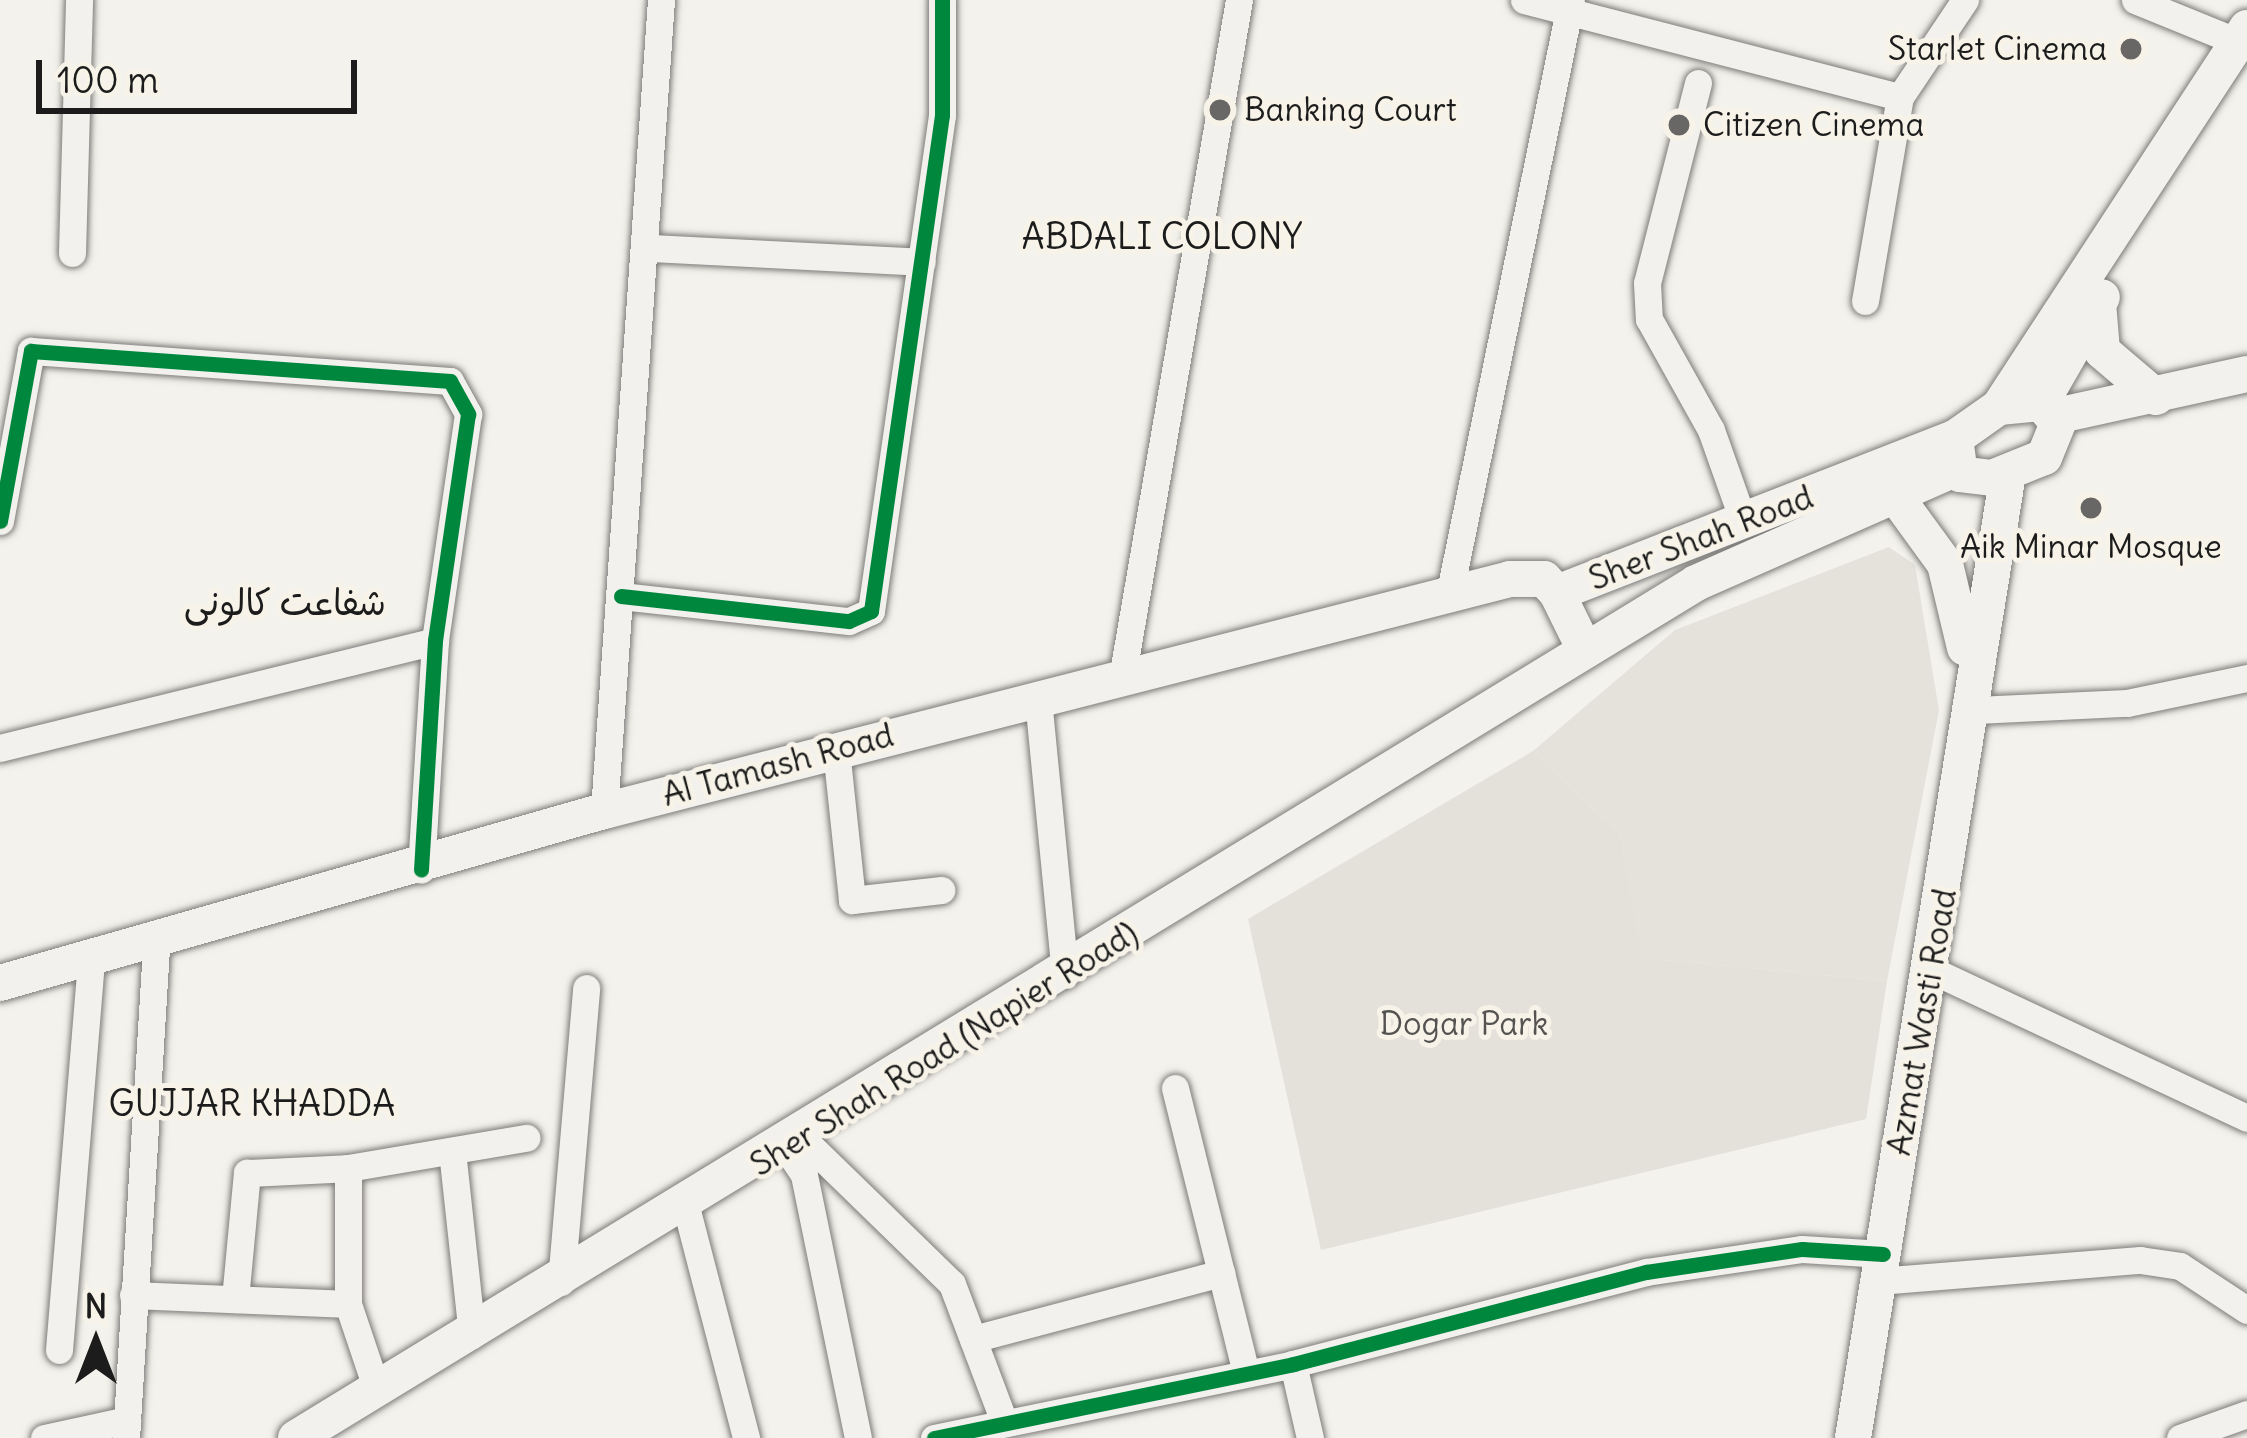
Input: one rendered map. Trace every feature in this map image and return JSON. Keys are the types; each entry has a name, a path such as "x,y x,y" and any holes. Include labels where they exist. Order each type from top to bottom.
{"main road":[{"path":"2091,292 2044,457 1976,465 2000,406 2091,292 2244,45"},
{"path":"2091,292 2102,351 2156,397"},
{"path":"2000,406 2052,417 2247,374"},
{"name":"Sher Shah Road","path":"1976,465 1894,494 1728,566 1586,650 1557,593 1744,523 1976,465"},
{"name":"Azmat Wasti Road","path":"1853,1438 1976,698 1980,605 1970,585 1976,465"},
{"path":"1894,494 1946,564 1976,698"},
{"name":"Al Tamash Road","path":"0,983 422,870 604,811 1449,596 1531,576 1557,593"},
{"name":"Sher Shah Road (Napier Road)","path":"306,1435 794,1143 1586,650"}],"street":[{"path":"72,254 79,0"},
{"path":"604,811 650,248 662,0"},
{"path":"622,596 849,621 871,611 942,115 942,0"},
{"path":"1122,678 1239,0"},
{"path":"1524,0 1570,6 1900,97"},
{"path":"1864,301 1900,97 1965,0"},
{"path":"2135,0 2244,45"},
{"path":"1449,596 1570,6"},
{"path":"1698,83 1648,283 1649,320 1711,430 1744,523"},
{"path":"650,248 922,262"},
{"path":"0,520 14,372 32,351 450,380 468,414 434,641 422,870"},
{"path":"0,748 434,641"},
{"path":"1976,698 2127,703 2247,678"},
{"path":"1038,699 1065,975"},
{"path":"836,750 852,900 940,890"},
{"path":"44,1438 127,1429 156,943"},
{"path":"59,1350 91,962"},
{"path":"1929,969 2247,1118"},
{"path":"561,1282 586,988"},
{"path":"1175,1088 1245,1368"},
{"path":"235,1299 247,1173 348,1168 526,1138"},
{"path":"794,1143 952,1283 1004,1420"},
{"path":"794,1143 859,1438"},
{"path":"452,1151 472,1335"},
{"path":"348,1168 348,1304 377,1390"},
{"path":"686,1207 746,1438"},
{"path":"934,1438 1245,1368 1293,1364 1737,1254 1881,1268 2140,1260 2180,1266 2247,1310"},
{"path":"973,1339 1221,1273"},
{"path":"134,1295 348,1304"},
{"path":"1293,1364 1310,1438"},
{"path":"2180,1438 2247,1414"}],"shaded area":[{"path":"1889,547 1915,565 1939,710 1887,981 1640,958 1621,836 1533,751 1675,630"}],"green space":[{"name":"Dogar Park","path":"1533,751 1621,836 1641,958 1887,981 1866,1119 1321,1250 1248,919"}],"cycle path":[{"path":"621,596 849,621 871,611 942,115 942,0"},
{"path":"0,521 31,351 450,381 468,414 435,641 421,870"},
{"path":"934,1438 1293,1364 1646,1272 1802,1249 1883,1254"}],"place":[{"name":"Starlet Cinema","path":"2131,49"},
{"name":"Banking Court","path":"1220,110"},
{"name":"Citizen Cinema","path":"1679,125"},
{"name":"Aik Minar Mosque","path":"2091,508"}],"district":[{"name":"ABDALI COLONY","path":"1162,237"},
{"name":"شفاعت کالونی","path":"285,603"},
{"name":"GUJJAR KHADDA","path":"252,1104"}]}
